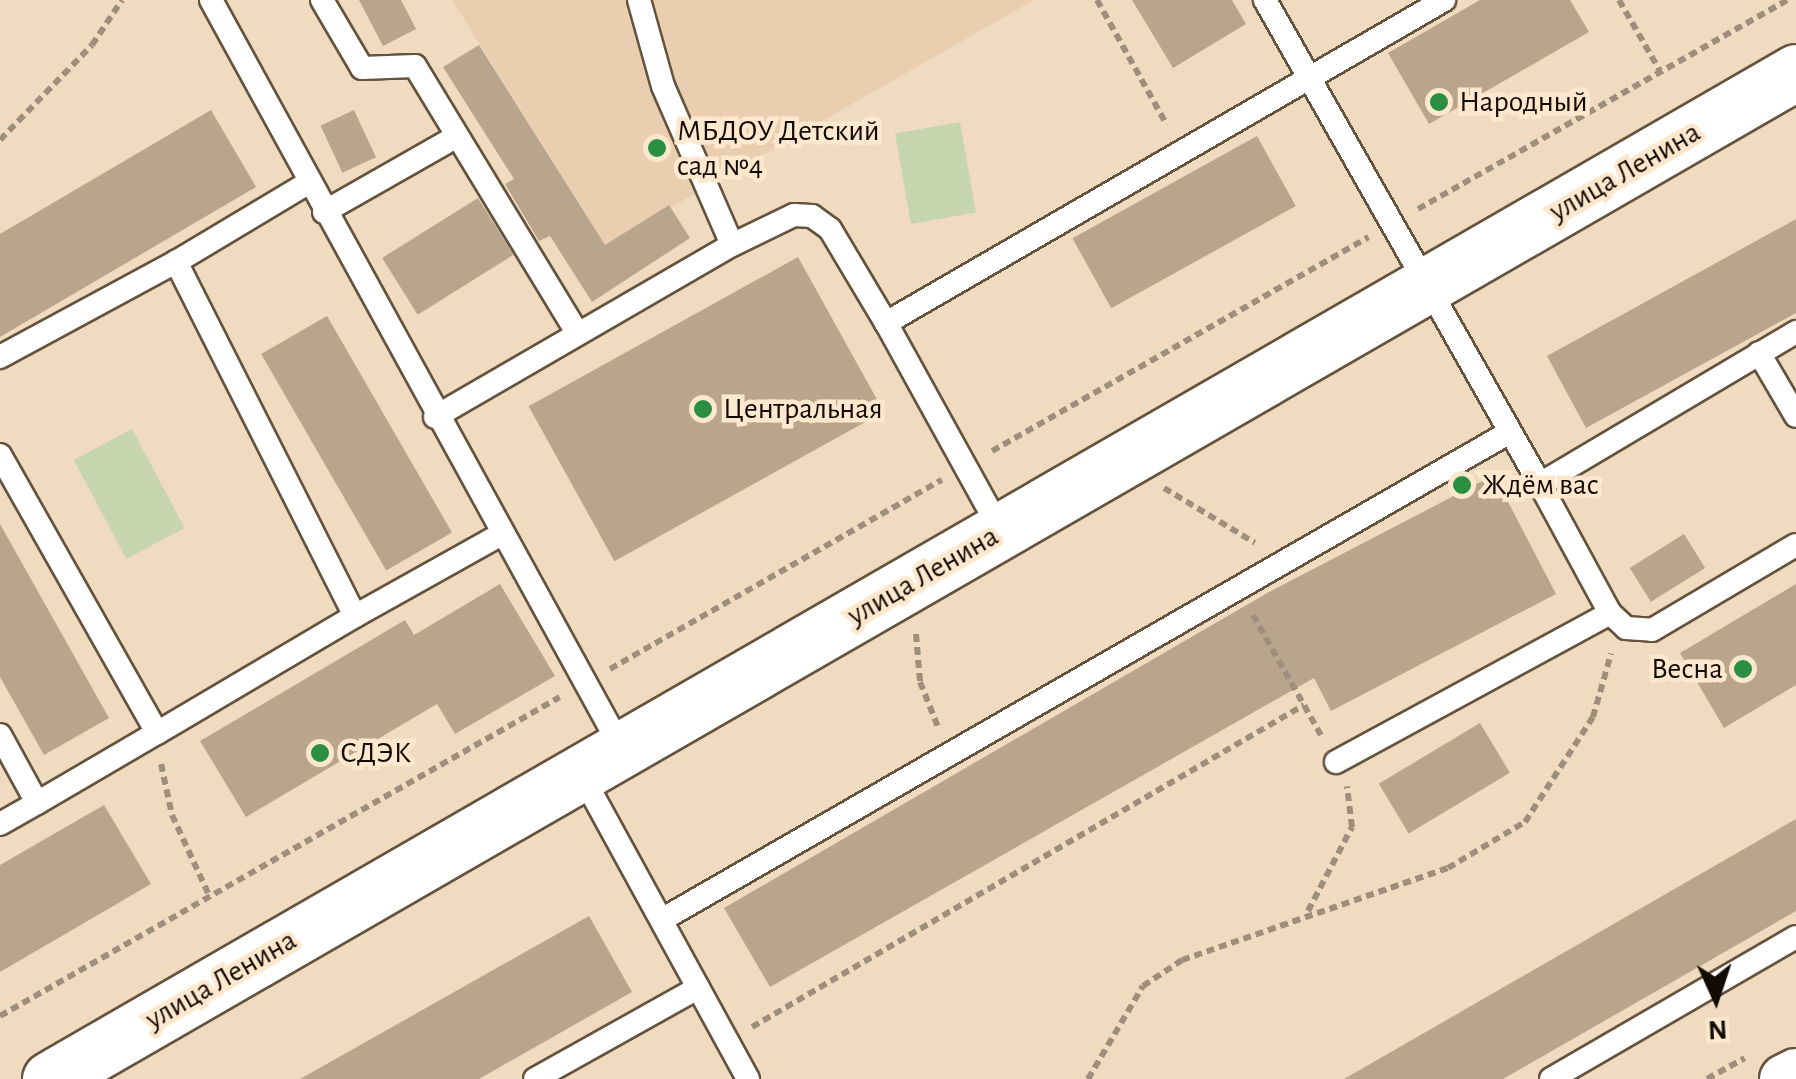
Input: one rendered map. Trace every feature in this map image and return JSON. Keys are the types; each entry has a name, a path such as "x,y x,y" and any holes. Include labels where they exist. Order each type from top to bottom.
{"main road":[{"name":"улица Ленина","path":"50,1079 1796,72"}],"street":[{"path":"1784,1079 1796,1073"}],"lane":[{"path":"212,0 582,684 601,761 663,919 748,1079"},
{"path":"322,0 362,68 415,66 577,332"},
{"path":"639,0 663,86 732,244"},
{"path":"1265,0 1614,618 1652,630 1796,545"},
{"path":"886,323 1444,0"},
{"path":"324,212 458,136"},
{"path":"0,357 176,262 308,183"},
{"path":"435,417 732,244 794,215 812,216 830,229 1002,531"},
{"path":"176,262 355,616"},
{"path":"1540,484 1796,332"},
{"path":"1759,353 1796,416"},
{"path":"663,919 1510,432"},
{"path":"0,455 157,733"},
{"path":"0,824 500,535"},
{"path":"1336,762 1614,618"},
{"path":"0,736 37,803"},
{"path":"1551,1079 1796,937"},
{"path":"535,1079 698,988"}],"path":[{"path":"0,140 92,46 122,0"},
{"path":"1097,0 1182,152"},
{"path":"1619,0 1660,71"},
{"path":"0,1016 1787,0"},
{"path":"1163,487 1184,506 1247,537 1273,569"},
{"path":"1238,589 1336,762 1352,799 1352,827 1308,912"},
{"path":"1088,1079 1142,986 1182,960 1308,912 1448,868 1525,822 1594,717 1614,618"},
{"path":"916,628 920,682 953,752"},
{"path":"728,1041 1304,704"},
{"path":"157,733 172,815 209,895"}],"shaded area":[{"name":"МБДОУ Детский сад №4","path":"452,0 1034,0 605,245"}],"green space":[{"path":"960,122 976,213 911,224 895,133"},
{"path":"132,429 185,528 126,559 74,460"}],"building":[{"path":"359,0 401,0 416,29 383,46"},
{"path":"1132,0 1232,0 1246,24 1173,68"},
{"path":"1480,0 1570,0 1589,32 1429,124 1388,53"},
{"path":"479,45 605,245 669,205 690,238 592,302 550,236 539,241 505,184 514,179 443,67"},
{"path":"211,110 256,187 0,337 0,234"},
{"path":"354,110 376,157 342,173 320,126"},
{"path":"1257,136 1296,206 1111,308 1072,238"},
{"path":"478,198 514,255 418,315 382,258"},
{"path":"1796,219 1796,313 1586,428 1547,356"},
{"path":"798,257 884,412 614,561 529,406"},
{"path":"327,316 452,533 386,571 261,354"},
{"path":"1494,475 1556,594 1331,711 1314,678 770,987 724,908 1269,592"},
{"path":"0,524 109,718 44,755 0,677"},
{"path":"1684,534 1705,568 1651,602 1630,568"},
{"path":"500,584 555,676 455,734 437,704 246,817 200,741 405,620 414,635"},
{"name":"Весна","path":"1796,584 1796,685 1724,728 1680,653"},
{"path":"1480,723 1510,773 1409,833 1379,784"},
{"path":"104,805 151,884 0,972 0,865"},
{"path":"1796,819 1796,911 1503,1079 1344,1079"},
{"path":"589,916 632,992 479,1079 300,1079"}],"place":[{"name":"Народный","path":"1439,102"},
{"name":"МБДОУ Детский сад №4","path":"657,148"},
{"name":"Центральная","path":"703,409"},
{"name":"Ждём вас","path":"1462,485"},
{"name":"Весна","path":"1743,669"},
{"name":"СДЭК","path":"320,753"}]}
